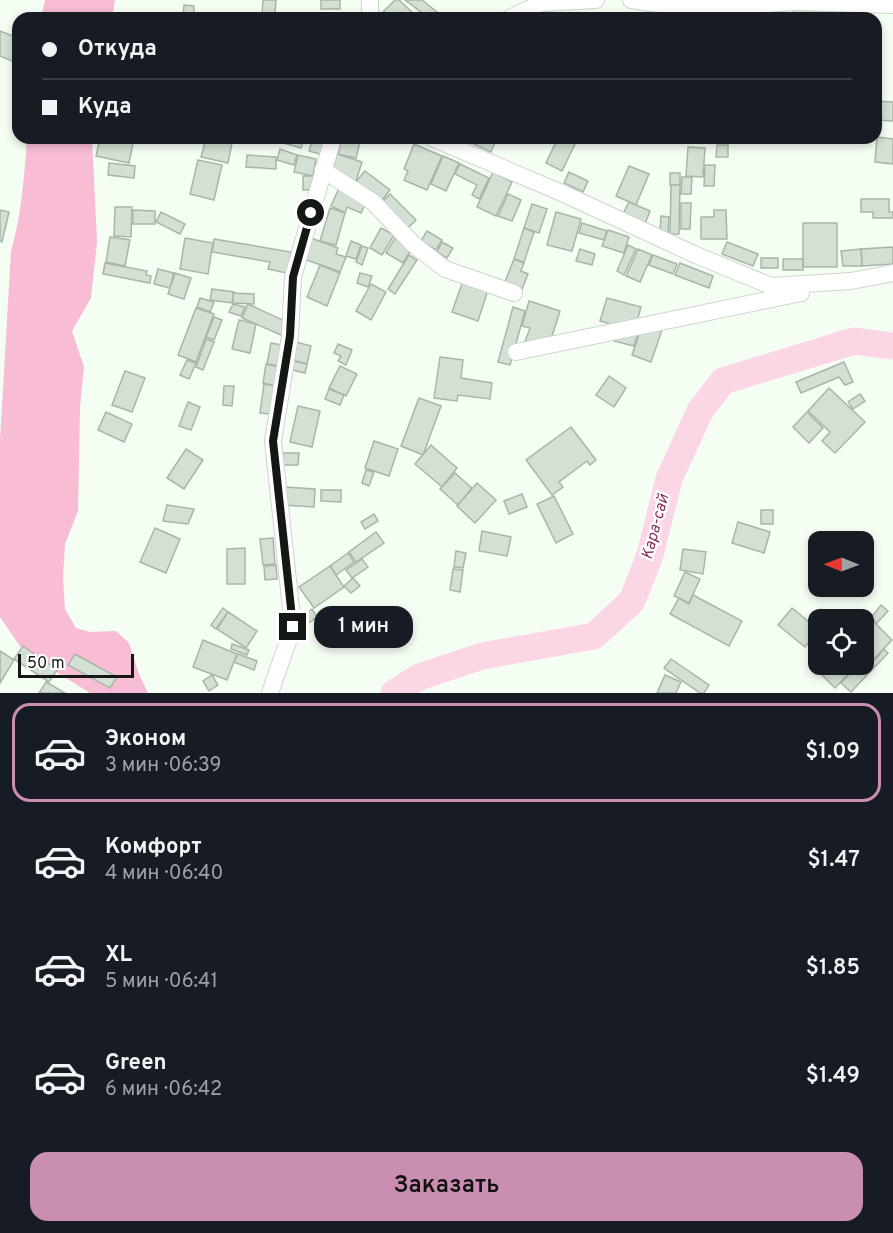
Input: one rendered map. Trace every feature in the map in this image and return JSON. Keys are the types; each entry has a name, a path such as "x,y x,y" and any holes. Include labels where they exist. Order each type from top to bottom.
{"street":[{"path":"522,12 541,3 596,0"},
{"path":"632,0 679,7 796,2 893,5"},
{"path":"270,693 293,627 273,441 290,336 293,277 331,144"},
{"path":"446,144 771,286 851,281 893,274"},
{"path":"323,170 373,202 413,244 445,268 514,293"},
{"path":"516,352 893,274"}],"shaded area":[{"path":"45,0 115,0 113,12 42,12"},
{"path":"27,144 92,144 97,242 91,298 72,331 84,367 80,407 78,511 65,544 63,578 65,609 76,628 90,632 116,631 129,643 148,693 90,693 24,652 0,617 0,440 11,251 24,181"}],"building":[{"path":"263,0 276,0 275,12 262,12"},
{"path":"321,0 340,0 340,9 321,9"},
{"path":"395,0 399,0 412,12 383,12"},
{"path":"405,0 422,0 437,12 421,12"},
{"path":"184,5 194,6 194,12 183,12"},
{"path":"793,10 822,10 822,12 793,12"},
{"path":"0,31 12,36 12,61 0,56"},
{"path":"882,101 893,102 893,121 882,120"},
{"path":"882,138 893,139 893,164 875,162 876,144 882,144"},
{"path":"99,144 133,144 129,163 96,156"},
{"path":"204,144 232,144 228,163 201,157"},
{"path":"287,144 302,144 301,148"},
{"path":"311,144 323,144 320,154 309,151"},
{"path":"340,144 360,144 356,158 338,154"},
{"path":"414,144 442,156 427,190 404,180 408,171 404,169"},
{"path":"474,144 494,144 491,152"},
{"path":"555,144 575,144 562,171 546,163"},
{"path":"717,145 728,145 728,157 716,157"},
{"path":"688,147 705,148 703,177 686,176"},
{"path":"280,149 297,155 294,165 277,160"},
{"path":"337,154 362,162 356,181 331,173"},
{"path":"247,155 276,157 276,169 246,167"},
{"path":"298,155 316,159 313,176 294,172"},
{"path":"443,156 459,163 446,191 431,184"},
{"path":"198,160 222,165 214,200 190,194"},
{"path":"109,163 135,166 134,178 108,175"},
{"path":"460,164 489,178 479,199 472,195 477,185 455,174"},
{"path":"705,165 715,165 714,186 704,186"},
{"path":"629,166 649,174 636,205 616,196"},
{"path":"365,171 390,190 380,203 355,183"},
{"path":"493,172 512,182 496,216 477,207"},
{"path":"569,172 588,181 583,192 564,183"},
{"path":"670,173 680,173 680,185 670,185"},
{"path":"303,176 316,176 316,190 303,190"},
{"path":"682,177 692,177 691,194 681,194"},
{"path":"671,185 680,185 679,234 670,234"},
{"path":"339,188 367,200 361,213 347,207 345,213 331,206"},
{"path":"390,194 416,220 406,230 381,203"},
{"path":"508,194 521,200 512,221 498,216"},
{"path":"861,199 889,199 889,212 893,212 893,218 873,218 873,212 861,212"},
{"path":"629,202 650,211 645,224 623,214"},
{"path":"681,203 691,203 690,229 681,229"},
{"path":"532,204 547,209 539,233 524,228"},
{"path":"115,207 132,207 131,237 114,236"},
{"path":"330,208 345,213 336,245 320,241"},
{"path":"0,210 9,212 2,242 0,241"},
{"path":"133,210 155,211 155,224 133,224"},
{"path":"714,210 726,210 727,239 701,239 701,217 714,217"},
{"path":"161,212 185,224 180,234 156,222"},
{"path":"556,212 581,219 572,251 547,245"},
{"path":"661,216 669,217 668,233 660,233"},
{"path":"582,223 607,231 604,240 579,233"},
{"path":"803,223 837,223 837,267 803,267"},
{"path":"381,228 394,235 382,255 370,248"},
{"path":"524,228 534,232 524,262 514,259"},
{"path":"608,230 629,237 624,253 602,246"},
{"path":"427,231 442,240 436,250 421,241"},
{"path":"110,237 130,240 125,266 106,262"},
{"path":"185,238 213,243 208,274 180,269"},
{"path":"311,238 338,248 336,254 346,257 340,272 304,259"},
{"path":"395,238 412,248 403,263 386,253"},
{"path":"214,239 291,252 287,273 268,269 270,262 212,252"},
{"path":"351,241 361,245 356,259 346,256"},
{"path":"442,242 453,248 447,258 437,252"},
{"path":"727,242 758,254 753,266 722,254"},
{"path":"628,245 636,249 624,275 617,271"},
{"path":"362,246 368,248 362,265 356,262"},
{"path":"893,247 893,264 862,266 861,249"},
{"path":"580,249 595,254 592,265 576,261"},
{"path":"638,249 652,255 640,282 626,276"},
{"path":"861,249 862,266 843,266 841,251"},
{"path":"409,255 417,260 395,294 388,289"},
{"path":"653,255 677,264 673,274 649,265"},
{"path":"761,258 778,258 778,268 761,268"},
{"path":"514,259 524,263 521,271 528,274 522,289 505,282"},
{"path":"783,259 803,259 803,270 783,270"},
{"path":"105,263 147,271 146,275 151,276 150,283 103,274"},
{"path":"680,263 713,276 709,288 675,275"},
{"path":"320,265 340,273 327,306 307,297"},
{"path":"158,269 174,273 170,288 154,284"},
{"path":"175,273 191,278 184,299 168,294"},
{"path":"360,273 372,276 368,287 357,283"},
{"path":"463,281 488,290 478,321 452,312"},
{"path":"371,284 386,292 371,320 356,311"},
{"path":"212,289 234,292 232,303 210,300"},
{"path":"233,293 254,294 254,304 233,303"},
{"path":"200,298 214,302 210,312 197,307"},
{"path":"607,298 641,307 637,321 641,323 634,346 614,341 614,325 600,321"},
{"path":"529,301 560,311 547,352 524,344 530,328 522,326"},
{"path":"233,304 245,307 241,316 229,312"},
{"path":"248,304 287,322 281,335 242,318"},
{"path":"513,307 525,311 510,365 498,362"},
{"path":"196,308 214,314 196,362 178,355"},
{"path":"214,317 222,320 214,340 206,337"},
{"path":"239,320 256,324 250,353 232,349"},
{"path":"643,323 662,330 651,362 632,355"},
{"path":"206,339 214,342 203,370 196,367"},
{"path":"296,342 311,346 307,364 292,360"},
{"path":"271,343 282,345 279,366 267,364"},
{"path":"338,344 352,350 346,365 338,361 341,356 334,353"},
{"path":"440,357 463,360 461,378 492,383 490,399 458,395 457,401 434,398"},
{"path":"187,360 196,363 189,379 180,375"},
{"path":"294,361 307,364 305,373 292,370"},
{"path":"844,362 853,382 845,385 839,377 801,393 796,382"},
{"path":"266,364 279,367 275,386 263,383"},
{"path":"340,366 357,374 346,396 329,388"},
{"path":"125,371 145,378 132,412 112,405"},
{"path":"609,376 626,388 614,407 596,395"},
{"path":"264,384 275,386 270,414 260,413"},
{"path":"224,386 234,386 232,406 223,405"},
{"path":"829,388 865,422 835,453 822,441 830,432 808,411"},
{"path":"329,389 344,395 340,405 325,399"},
{"path":"860,394 865,401 853,409 848,402"},
{"path":"419,398 441,406 423,455 401,446"},
{"path":"188,402 200,407 191,430 179,426"},
{"path":"298,406 320,411 312,447 290,442"},
{"path":"106,412 132,424 124,442 98,430"},
{"path":"807,412 823,428 809,443 793,427"},
{"path":"571,427 596,460 590,465 587,461 559,482 563,487 552,495 526,460"},
{"path":"374,441 398,449 389,476 365,468"},
{"path":"431,445 457,468 442,487 415,464"},
{"path":"186,449 203,460 184,489 167,478"},
{"path":"283,453 299,453 298,465 283,465"},
{"path":"366,470 374,472 369,486 362,483"},
{"path":"455,473 472,488 458,505 440,489"},
{"path":"477,483 496,500 475,523 457,506"},
{"path":"285,487 315,489 314,507 284,505"},
{"path":"321,490 341,490 341,502 321,501"},
{"path":"522,494 527,507 509,514 504,501"},
{"path":"554,496 573,534 556,543 537,504"},
{"path":"167,505 194,509 188,524 163,521"},
{"path":"761,510 773,510 773,524 761,524"},
{"path":"374,514 378,521 365,529 361,522"},
{"path":"738,522 770,532 764,553 732,543"},
{"path":"155,528 180,539 166,573 140,562"},
{"path":"482,531 511,537 507,556 479,551"},
{"path":"376,532 384,543 356,562 349,552"},
{"path":"273,538 275,564 263,565 260,539"},
{"path":"245,548 245,584 227,584 227,549"},
{"path":"683,549 706,552 703,574 680,570"},
{"path":"456,551 466,553 463,568 454,567"},
{"path":"348,553 354,562 336,575 330,566"},
{"path":"362,559 368,567 352,578 346,570"},
{"path":"276,565 277,579 265,580 264,566"},
{"path":"330,566 344,587 314,608 299,587"},
{"path":"453,569 463,570 460,592 450,590"},
{"path":"685,572 700,579 689,603 674,596"},
{"path":"353,578 360,586 351,593 344,586"},
{"path":"693,595 742,621 729,646 670,614 679,598 689,604"},
{"path":"881,605 888,611 877,623 874,620 874,614"},
{"path":"223,608 228,612 216,629 211,625"},
{"path":"792,608 808,621 808,643 805,647 778,625"},
{"path":"312,609 317,617 303,627 298,619"},
{"path":"228,612 257,631 246,648 217,629"},
{"path":"874,622 892,640 874,657"},
{"path":"203,640 237,654 227,680 193,667"},
{"path":"232,644 249,650 247,655 231,649"},
{"path":"23,646 57,670 49,682 14,659"},
{"path":"884,649 888,653 874,668 875,660"},
{"path":"0,651 14,660 0,683"},
{"path":"75,654 117,677 110,688 68,665"},
{"path":"238,654 257,661 254,670 234,662"},
{"path":"671,659 709,685 704,693 700,693 664,668"},
{"path":"212,675 218,685 209,691 203,681"},
{"path":"665,675 681,682 676,693 657,693"},
{"path":"822,675 847,675 835,688"},
{"path":"848,675 867,675 851,692 841,683"},
{"path":"46,682 65,693 39,693"}],"waterway":[{"name":"Кара-сай","path":"394,693 419,677 482,656 594,636 632,601 650,555 669,479 700,411 723,381 854,341 893,346"}],"route":[{"path":"293,627 273,441 290,336 293,277 311,213"}]}
